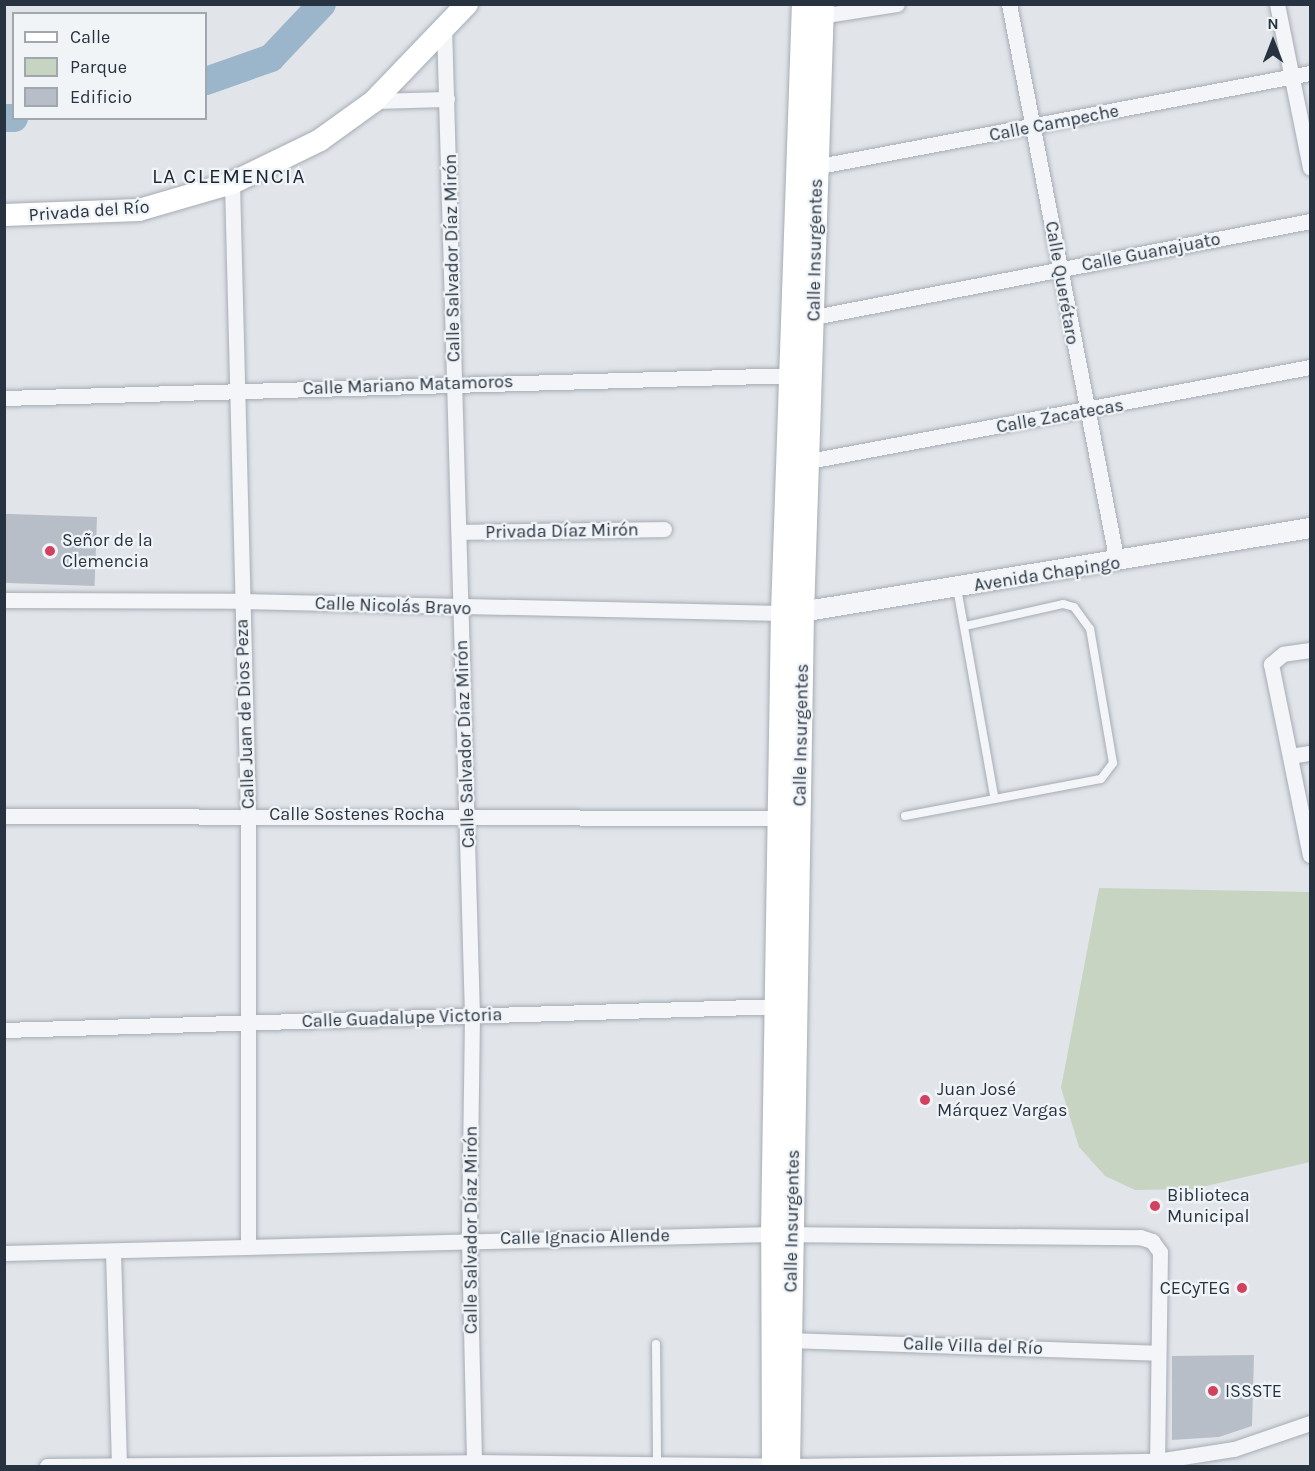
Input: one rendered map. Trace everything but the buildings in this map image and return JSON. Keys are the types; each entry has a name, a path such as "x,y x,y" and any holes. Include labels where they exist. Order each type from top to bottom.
{"main road":[{"name":"Privada del Río","path":"4,215 139,210 232,183 320,140 374,101 467,4"},
{"name":"Calle Insurgentes","path":"789,1006 782,818 793,614 812,11"},
{"name":"Calle Insurgentes","path":"773,1466 789,1006 793,614 809,461 801,375 814,317 807,168"},
{"name":"Calle Insurgentes","path":"782,1234 789,1340 789,1466"}],"street":[{"path":"812,11 897,4"},
{"name":"Calle Querétaro","path":"1009,4 1034,127 1085,411 1117,562"},
{"path":"1277,4 1311,168"},
{"name":"Calle Salvador Díaz Mirón","path":"444,26 468,815 472,1016 469,1240 474,1465"},
{"name":"Calle Campeche","path":"807,168 1311,73"},
{"path":"374,101 447,99"},
{"name":"Calle Juan de Dios Peza","path":"232,183 248,814 248,1246"},
{"name":"Calle Guanajuato","path":"814,317 1311,221"},
{"name":"Calle Zacatecas","path":"809,461 1311,367"},
{"name":"Calle Mariano Matamoros","path":"4,398 454,383 801,375"},
{"name":"Avenida Chapingo","path":"793,614 1311,528"},
{"name":"Privada Díaz Mirón","path":"459,532 664,530"},
{"name":"Calle Nicolás Bravo","path":"4,600 241,601 460,609 793,614"},
{"path":"1311,650 1275,658 1271,672 1311,855"},
{"path":"1290,756 1311,753"},
{"name":"Calle Sostenes Rocha","path":"4,816 248,814 782,818"},
{"name":"Calle Guadalupe Victoria","path":"4,1030 789,1006"},
{"name":"Calle Ignacio Allende","path":"4,1253 782,1234 1140,1237 1152,1242 1160,1252 1156,1353"},
{"path":"113,1251 118,1466"},
{"name":"Calle Villa del Río","path":"789,1340 1156,1353"},
{"path":"1156,1353 1157,1464"},
{"path":"46,1467 1157,1464 1234,1449 1311,1423"}],"lane":[{"path":"957,588 994,796"},
{"path":"905,816 994,796 1101,779 1109,772 1113,753 1090,629 1074,607 1063,604 965,626"},
{"path":"656,1344 657,1465"}],"green space":[{"path":"1099,888 1310,892 1310,1162 1193,1189 1135,1190 1105,1176 1079,1147 1061,1088"}],"waterway":[{"path":"207,81 271,58 322,4"},
{"path":"4,118 12,118"}],"place":[{"name":"Señor de la Clemencia","path":"50,551"},
{"name":"Juan José Márquez Vargas","path":"925,1100"},
{"name":"Biblioteca Municipal","path":"1155,1206"},
{"name":"CECyTEG","path":"1242,1288"},
{"name":"ISSSTE","path":"1213,1391"}],"district":[{"name":"LA CLEMENCIA","path":"229,176"}]}
